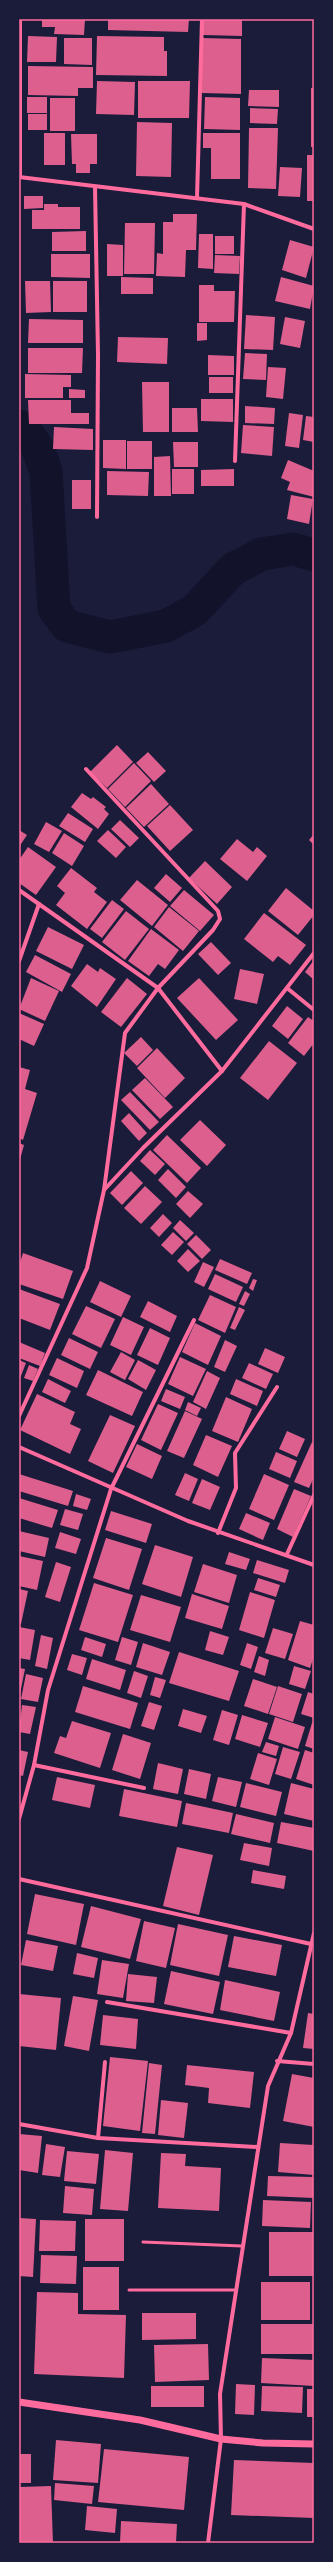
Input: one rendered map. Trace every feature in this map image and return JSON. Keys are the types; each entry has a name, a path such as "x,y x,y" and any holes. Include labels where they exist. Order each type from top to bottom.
{"street":[{"path":"20,19 19,177 244,204 314,229"},
{"path":"197,198 202,19"},
{"path":"95,187 98,356 97,517"},
{"path":"235,461 244,204"},
{"path":"19,1416 84,1277 104,1190 123,1038 158,988 218,925 219,914 86,770"},
{"path":"19,890 158,988 222,1071"},
{"path":"19,961 39,904"},
{"path":"104,1190 142,1148 222,1071 314,953"},
{"path":"287,988 314,1010"},
{"path":"19,1819 34,1765 48,1690 111,1489 194,1320"},
{"path":"218,1533 236,1488 235,1453 277,1387"},
{"path":"19,1447 111,1489 218,1533 287,1554 314,1565"},
{"path":"287,1554 314,1495"},
{"path":"34,1765 144,1788"},
{"path":"19,1879 311,1944"},
{"path":"208,2543 221,2439 220,2394 268,2086 277,2061 291,2033 314,1933"},
{"path":"107,2002 291,2033"},
{"path":"277,2061 314,2064"},
{"path":"98,2138 105,2062"},
{"path":"19,2124 98,2138 258,2147"},
{"path":"19,2402 140,2420 221,2439 263,2443 314,2444"}],"lane":[{"path":"143,2242 242,2246"},
{"path":"129,2290 236,2290"}],"building":[{"path":"42,19 85,19 84,35 54,34 55,27 42,27"},
{"path":"108,19 189,19 188,32 108,30"},
{"path":"203,19 242,19 242,36 203,35"},
{"path":"28,36 57,37 56,62 27,62"},
{"path":"97,36 164,37 164,51 167,51 167,76 96,75"},
{"path":"64,38 92,38 92,65 64,64"},
{"path":"202,38 241,39 241,94 202,93"},
{"path":"28,66 93,67 93,88 78,88 78,96 28,95"},
{"path":"97,81 135,82 134,115 96,114"},
{"path":"138,81 190,81 189,118 138,118"},
{"path":"311,88 314,88 314,147 311,147"},
{"path":"249,90 279,90 279,107 248,106"},
{"path":"27,97 47,97 47,113 27,113"},
{"path":"205,97 240,98 240,130 204,129"},
{"path":"50,98 75,98 75,131 50,131"},
{"path":"250,108 278,109 277,124 250,123"},
{"path":"28,114 47,114 47,130 28,130"},
{"path":"137,122 172,123 171,177 136,176"},
{"path":"249,128 278,128 276,189 248,188"},
{"path":"44,133 65,133 65,165 44,165"},
{"path":"203,133 240,133 240,179 211,179 211,148 203,148"},
{"path":"71,134 97,134 97,164 90,164 90,173 76,173 76,164 72,164"},
{"path":"307,155 314,155 314,201 307,201"},
{"path":"280,167 302,168 300,197 278,196"},
{"path":"24,196 43,196 43,208 24,209"},
{"path":"44,204 58,204 58,207 80,207 80,229 32,229 32,210 44,210"},
{"path":"173,214 197,214 196,250 186,250 185,277 156,276 157,253 163,254 163,222 173,222"},
{"path":"125,223 155,223 154,274 124,274"},
{"path":"86,231 86,251 52,251 52,232"},
{"path":"199,234 213,234 213,269 198,268"},
{"path":"215,236 234,236 234,254 215,254"},
{"path":"290,240 314,247 306,278 282,270"},
{"path":"107,244 123,245 123,276 107,276"},
{"path":"51,254 90,254 90,278 51,277"},
{"path":"215,255 240,256 239,274 214,273"},
{"path":"121,277 153,278 153,294 121,294"},
{"path":"281,277 314,286 310,309 275,301"},
{"path":"25,281 50,281 51,312 26,313"},
{"path":"53,281 87,281 87,312 53,312"},
{"path":"199,285 214,285 214,291 235,291 234,322 199,322"},
{"path":"246,315 275,317 273,350 244,349"},
{"path":"285,317 305,321 300,348 280,344"},
{"path":"29,319 83,320 83,343 28,343"},
{"path":"197,323 207,323 207,340 197,341"},
{"path":"118,337 168,338 167,364 117,362"},
{"path":"28,348 83,348 82,373 28,373"},
{"path":"245,353 267,354 266,380 243,379"},
{"path":"208,355 234,356 234,375 208,375"},
{"path":"268,367 286,368 283,399 266,397"},
{"path":"25,374 71,375 71,387 63,387 63,398 25,398"},
{"path":"209,377 233,377 233,393 209,393"},
{"path":"142,382 169,382 169,432 143,432"},
{"path":"69,389 85,390 85,398 69,398"},
{"path":"201,399 233,399 233,422 201,421"},
{"path":"28,400 71,400 71,413 89,413 89,424 29,424"},
{"path":"245,406 275,408 274,424 245,423"},
{"path":"172,408 197,408 198,432 172,432"},
{"path":"289,413 303,415 299,448 285,446"},
{"path":"306,416 314,417 314,442 303,440"},
{"path":"243,425 274,427 272,456 241,453"},
{"path":"54,427 93,429 93,450 53,449"},
{"path":"103,440 126,440 126,469 103,468"},
{"path":"127,441 152,441 152,469 127,469"},
{"path":"173,442 198,442 198,467 174,467"},
{"path":"170,456 171,496 154,496 154,457"},
{"path":"288,460 314,471 314,497 287,490 290,482 281,478"},
{"path":"172,469 194,469 194,494 172,494"},
{"path":"234,469 234,486 201,486 201,470"},
{"path":"107,471 149,472 148,496 107,495"},
{"path":"72,480 91,480 91,509 72,509"},
{"path":"291,495 313,499 309,524 287,519"},
{"path":"117,745 133,762 107,788 90,772"},
{"path":"148,752 166,771 154,782 136,763"},
{"path":"134,763 151,781 125,807 108,789"},
{"path":"151,784 169,804 144,827 126,808"},
{"path":"82,793 91,799 93,797 106,807 104,809 109,814 98,829 71,807"},
{"path":"170,805 193,830 170,851 147,826"},
{"path":"68,813 93,829 85,842 59,826"},
{"path":"120,820 139,838 130,847 111,829"},
{"path":"46,822 62,831 49,852 34,844"},
{"path":"19,830 27,835 19,847"},
{"path":"108,830 126,847 116,858 97,841"},
{"path":"64,833 84,846 72,866 52,853"},
{"path":"314,834 314,845 309,840"},
{"path":"237,839 253,852 257,847 267,856 247,881 220,859"},
{"path":"28,847 56,867 36,895 19,883 19,860"},
{"path":"205,861 232,887 217,904 189,878"},
{"path":"71,868 97,888 94,892 107,902 87,929 56,905 65,893 57,886"},
{"path":"166,874 182,888 170,902 154,888"},
{"path":"137,880 168,905 152,926 120,900"},
{"path":"286,888 314,911 314,915 298,935 268,911"},
{"path":"184,890 214,915 200,931 170,906"},
{"path":"112,900 124,909 102,938 90,929"},
{"path":"169,907 199,931 183,951 154,927"},
{"path":"126,911 149,929 125,960 102,942"},
{"path":"264,913 306,945 290,965 278,956 273,962 244,939"},
{"path":"48,927 84,945 72,969 36,951"},
{"path":"151,929 179,950 165,969 158,964 149,976 128,961"},
{"path":"211,942 231,963 218,975 198,954"},
{"path":"35,955 71,974 62,992 26,972"},
{"path":"314,960 314,980 305,972"},
{"path":"87,964 98,972 100,968 116,979 97,1007 71,986"},
{"path":"240,969 264,974 257,1004 234,999"},
{"path":"31,978 59,991 45,1021 19,1009"},
{"path":"127,978 147,994 121,1027 101,1012"},
{"path":"199,978 238,1020 216,1040 177,998"},
{"path":"287,1006 303,1019 288,1039 272,1026"},
{"path":"19,1013 44,1024 34,1046 19,1039"},
{"path":"308,1017 314,1021 314,1043 304,1056 288,1043"},
{"path":"141,1037 153,1050 137,1066 124,1053"},
{"path":"269,1041 297,1063 268,1100 240,1078"},
{"path":"157,1048 185,1078 165,1098 137,1068"},
{"path":"19,1067 30,1070 25,1089 37,1093 23,1140 19,1138"},
{"path":"145,1078 173,1107 160,1119 132,1090"},
{"path":"130,1092 159,1122 150,1130 121,1100"},
{"path":"129,1113 147,1133 139,1141 121,1121"},
{"path":"200,1120 226,1145 207,1166 180,1140"},
{"path":"167,1135 201,1168 187,1183 153,1150"},
{"path":"19,1143 24,1145 19,1163"},
{"path":"150,1150 165,1164 155,1175 140,1161"},
{"path":"168,1169 186,1187 176,1198 158,1180"},
{"path":"131,1171 143,1183 122,1205 110,1193"},
{"path":"145,1186 162,1202 141,1224 124,1208"},
{"path":"188,1191 203,1204 190,1218 176,1204"},
{"path":"163,1214 172,1223 159,1237 150,1228"},
{"path":"180,1220 194,1233 186,1241 173,1228"},
{"path":"173,1232 184,1242 172,1255 161,1245"},
{"path":"196,1235 211,1250 202,1259 187,1244"},
{"path":"188,1249 200,1261 188,1272 177,1261"},
{"path":"23,1253 73,1271 63,1299 19,1284 19,1266"},
{"path":"220,1259 252,1273 247,1284 215,1270"},
{"path":"203,1262 214,1267 204,1287 194,1282"},
{"path":"215,1274 243,1287 236,1302 208,1289"},
{"path":"253,1279 257,1280 253,1291 249,1288"},
{"path":"100,1281 131,1296 121,1317 90,1302"},
{"path":"19,1289 60,1304 50,1330 19,1318"},
{"path":"245,1291 250,1294 244,1306 239,1304"},
{"path":"210,1295 236,1307 225,1333 198,1320"},
{"path":"148,1301 177,1316 170,1332 140,1317"},
{"path":"86,1306 115,1319 101,1348 72,1334"},
{"path":"239,1307 245,1310 235,1330 230,1328"},
{"path":"123,1317 144,1327 131,1355 110,1345"},
{"path":"195,1323 221,1336 208,1365 182,1352"},
{"path":"150,1328 170,1338 158,1365 137,1355"},
{"path":"69,1338 98,1352 90,1369 61,1355"},
{"path":"225,1340 237,1346 225,1372 214,1367"},
{"path":"19,1342 45,1353 40,1366 19,1358"},
{"path":"265,1348 285,1357 278,1373 258,1364"},
{"path":"121,1352 135,1360 125,1380 110,1372"},
{"path":"180,1357 206,1369 193,1396 168,1384"},
{"path":"57,1358 84,1371 77,1388 49,1375"},
{"path":"19,1360 26,1363 19,1381"},
{"path":"138,1360 156,1370 146,1390 128,1379"},
{"path":"249,1363 273,1374 266,1389 242,1378"},
{"path":"29,1365 38,1369 33,1381 24,1378"},
{"path":"98,1370 143,1392 132,1416 86,1395"},
{"path":"207,1371 220,1378 206,1409 193,1402"},
{"path":"48,1379 71,1391 65,1403 42,1392"},
{"path":"236,1379 263,1391 257,1406 230,1394"},
{"path":"166,1389 185,1397 180,1409 161,1401"},
{"path":"37,1394 75,1412 70,1424 81,1429 70,1454 20,1430"},
{"path":"226,1397 252,1409 238,1442 212,1431"},
{"path":"188,1402 201,1408 197,1416 185,1410"},
{"path":"158,1404 178,1413 161,1450 141,1440"},
{"path":"185,1411 202,1419 184,1458 167,1451"},
{"path":"110,1415 135,1426 113,1473 88,1461"},
{"path":"287,1431 305,1439 297,1457 279,1449"},
{"path":"206,1435 232,1446 218,1477 193,1465"},
{"path":"312,1442 314,1443 314,1477 309,1488 294,1482"},
{"path":"137,1444 162,1456 152,1479 126,1467"},
{"path":"276,1452 297,1461 290,1478 269,1469"},
{"path":"185,1473 198,1479 189,1501 175,1495"},
{"path":"19,1474 73,1491 68,1506 19,1491"},
{"path":"264,1474 289,1485 274,1520 249,1509"},
{"path":"202,1479 220,1487 210,1510 192,1503"},
{"path":"294,1489 311,1496 293,1537 277,1529"},
{"path":"76,1494 91,1499 87,1510 73,1506"},
{"path":"19,1498 58,1510 52,1528 19,1518"},
{"path":"65,1509 83,1514 78,1530 60,1525"},
{"path":"111,1511 152,1524 146,1543 105,1530"},
{"path":"246,1513 270,1523 263,1540 239,1529"},
{"path":"19,1531 49,1538 45,1557 19,1551"},
{"path":"60,1532 81,1539 76,1554 55,1548"},
{"path":"106,1538 142,1549 129,1590 93,1578"},
{"path":"155,1545 193,1557 181,1597 142,1584"},
{"path":"229,1552 250,1559 246,1570 225,1564"},
{"path":"19,1556 43,1561 37,1590 19,1586"},
{"path":"257,1560 289,1570 285,1583 253,1573"},
{"path":"56,1562 71,1567 60,1602 45,1597"},
{"path":"203,1564 237,1575 229,1603 194,1592"},
{"path":"258,1578 280,1585 276,1597 254,1590"},
{"path":"94,1583 133,1595 118,1642 79,1630"},
{"path":"19,1589 28,1591 21,1624 19,1624"},
{"path":"250,1592 275,1600 264,1638 239,1630"},
{"path":"192,1594 229,1606 222,1629 185,1618"},
{"path":"141,1595 181,1607 170,1642 130,1630"},
{"path":"300,1621 314,1625 314,1656 310,1668 288,1660"},
{"path":"19,1627 35,1630 30,1660 19,1658"},
{"path":"273,1628 293,1634 285,1659 265,1653"},
{"path":"210,1631 229,1637 223,1655 205,1650"},
{"path":"41,1635 53,1638 47,1669 35,1666"},
{"path":"85,1637 106,1644 102,1657 81,1650"},
{"path":"122,1637 138,1642 131,1665 115,1660"},
{"path":"143,1643 170,1652 162,1675 136,1667"},
{"path":"247,1643 258,1647 251,1669 240,1665"},
{"path":"179,1652 239,1671 229,1701 169,1683"},
{"path":"72,1654 87,1658 82,1675 67,1670"},
{"path":"259,1656 269,1660 265,1676 254,1672"},
{"path":"92,1659 126,1670 120,1690 86,1679"},
{"path":"294,1666 311,1671 305,1689 289,1684"},
{"path":"19,1668 25,1669 20,1694 19,1694"},
{"path":"134,1671 148,1676 141,1698 127,1693"},
{"path":"26,1674 43,1678 38,1702 21,1699"},
{"path":"155,1677 166,1680 160,1698 150,1695"},
{"path":"253,1679 277,1687 268,1714 244,1706"},
{"path":"83,1686 138,1703 130,1729 75,1712"},
{"path":"278,1686 302,1694 293,1722 269,1714"},
{"path":"308,1692 314,1694 314,1718 301,1714"},
{"path":"149,1702 162,1706 154,1730 141,1726"},
{"path":"22,1705 36,1707 30,1734 19,1732"},
{"path":"183,1709 207,1716 201,1733 178,1726"},
{"path":"222,1710 238,1715 229,1745 213,1740"},
{"path":"242,1715 268,1723 260,1747 235,1739"},
{"path":"275,1717 305,1727 298,1749 268,1739"},
{"path":"72,1721 111,1733 100,1768 54,1753 60,1736 66,1738"},
{"path":"312,1723 314,1723 314,1749 305,1746"},
{"path":"123,1734 151,1743 140,1779 112,1770"},
{"path":"266,1742 279,1746 276,1756 262,1752"},
{"path":"283,1747 300,1752 291,1779 275,1774"},
{"path":"19,1750 28,1752 23,1776 19,1775"},
{"path":"305,1750 314,1753 314,1785 296,1779"},
{"path":"258,1753 277,1759 269,1785 250,1779"},
{"path":"158,1763 183,1769 178,1794 153,1789"},
{"path":"189,1769 211,1774 206,1799 184,1794"},
{"path":"57,1777 95,1785 90,1808 52,1800"},
{"path":"218,1777 242,1782 236,1807 212,1801"},
{"path":"246,1783 282,1792 276,1816 240,1807"},
{"path":"291,1783 314,1789 314,1821 284,1814"},
{"path":"124,1789 182,1801 177,1827 119,1816"},
{"path":"186,1803 233,1813 229,1833 182,1824"},
{"path":"236,1814 274,1823 270,1843 231,1834"},
{"path":"281,1822 314,1828 314,1851 277,1843"},
{"path":"244,1843 272,1848 269,1866 240,1860"},
{"path":"177,1847 213,1855 199,1915 163,1906"},
{"path":"253,1870 286,1876 284,1889 251,1883"},
{"path":"35,1894 84,1904 76,1945 27,1934"},
{"path":"91,1906 141,1919 130,1959 81,1947"},
{"path":"144,1921 175,1928 166,1968 136,1961"},
{"path":"178,1924 228,1935 219,1976 170,1965"},
{"path":"234,1936 282,1945 276,1976 228,1967"},
{"path":"26,1940 58,1946 53,1971 21,1965"},
{"path":"77,1953 98,1958 94,1978 73,1974"},
{"path":"102,1960 129,1964 123,1998 97,1994"},
{"path":"171,1971 220,1982 213,2014 164,2004"},
{"path":"128,1974 157,1977 154,2003 126,2001"},
{"path":"225,1980 280,1992 274,2021 220,2010"},
{"path":"19,1994 61,1998 56,2050 19,2046"},
{"path":"73,1996 98,2000 89,2051 64,2046"},
{"path":"308,2013 314,2014 314,2049 303,2048"},
{"path":"103,2015 138,2019 136,2049 100,2045"},
{"path":"110,2057 148,2061 140,2131 103,2126"},
{"path":"149,2063 162,2065 155,2134 142,2133"},
{"path":"187,2065 254,2072 250,2108 208,2103 209,2088 185,2085"},
{"path":"292,2074 314,2078 314,2127 283,2121"},
{"path":"161,2100 188,2103 184,2138 158,2135"},
{"path":"19,2134 42,2136 38,2173 19,2170"},
{"path":"280,2143 314,2145 314,2175 278,2172"},
{"path":"46,2144 65,2147 60,2177 42,2175"},
{"path":"105,2150 133,2153 128,2211 100,2209"},
{"path":"67,2151 99,2154 96,2184 64,2181"},
{"path":"161,2153 186,2154 185,2166 221,2168 219,2211 158,2208"},
{"path":"268,2176 314,2177 314,2198 267,2196"},
{"path":"65,2186 94,2189 92,2215 63,2213"},
{"path":"263,2200 311,2202 310,2228 262,2226"},
{"path":"19,2218 36,2219 33,2277 19,2276"},
{"path":"85,2219 124,2219 124,2261 85,2261"},
{"path":"40,2220 76,2221 75,2251 39,2251"},
{"path":"269,2232 314,2232 314,2276 269,2276"},
{"path":"41,2255 77,2256 76,2284 40,2283"},
{"path":"83,2267 119,2267 119,2310 83,2310"},
{"path":"261,2282 310,2282 310,2320 261,2320"},
{"path":"37,2292 78,2293 78,2314 126,2315 124,2378 34,2374"},
{"path":"142,2313 196,2313 196,2339 142,2340"},
{"path":"261,2324 314,2324 314,2354 261,2354"},
{"path":"208,2344 209,2380 155,2382 154,2345"},
{"path":"262,2358 314,2360 314,2386 261,2383"},
{"path":"236,2384 255,2385 254,2415 235,2414"},
{"path":"151,2386 204,2386 204,2407 151,2407"},
{"path":"262,2386 303,2387 302,2413 261,2411"},
{"path":"307,2389 314,2389 314,2417 307,2417"},
{"path":"56,2440 101,2444 98,2483 53,2480"},
{"path":"104,2449 189,2457 184,2510 98,2502"},
{"path":"19,2454 31,2454 31,2483 19,2483"},
{"path":"234,2460 314,2463 314,2518 231,2515"},
{"path":"55,2483 94,2486 92,2504 54,2500"},
{"path":"51,2486 53,2543 19,2543 19,2487"},
{"path":"87,2506 117,2509 115,2533 85,2530"},
{"path":"121,2521 177,2524 176,2543 120,2543"}],"waterway":[{"path":"19,426 26,431 38,449 46,471 54,609 67,626 110,637 166,626 195,610 233,569 262,554 293,549 314,555"}]}
